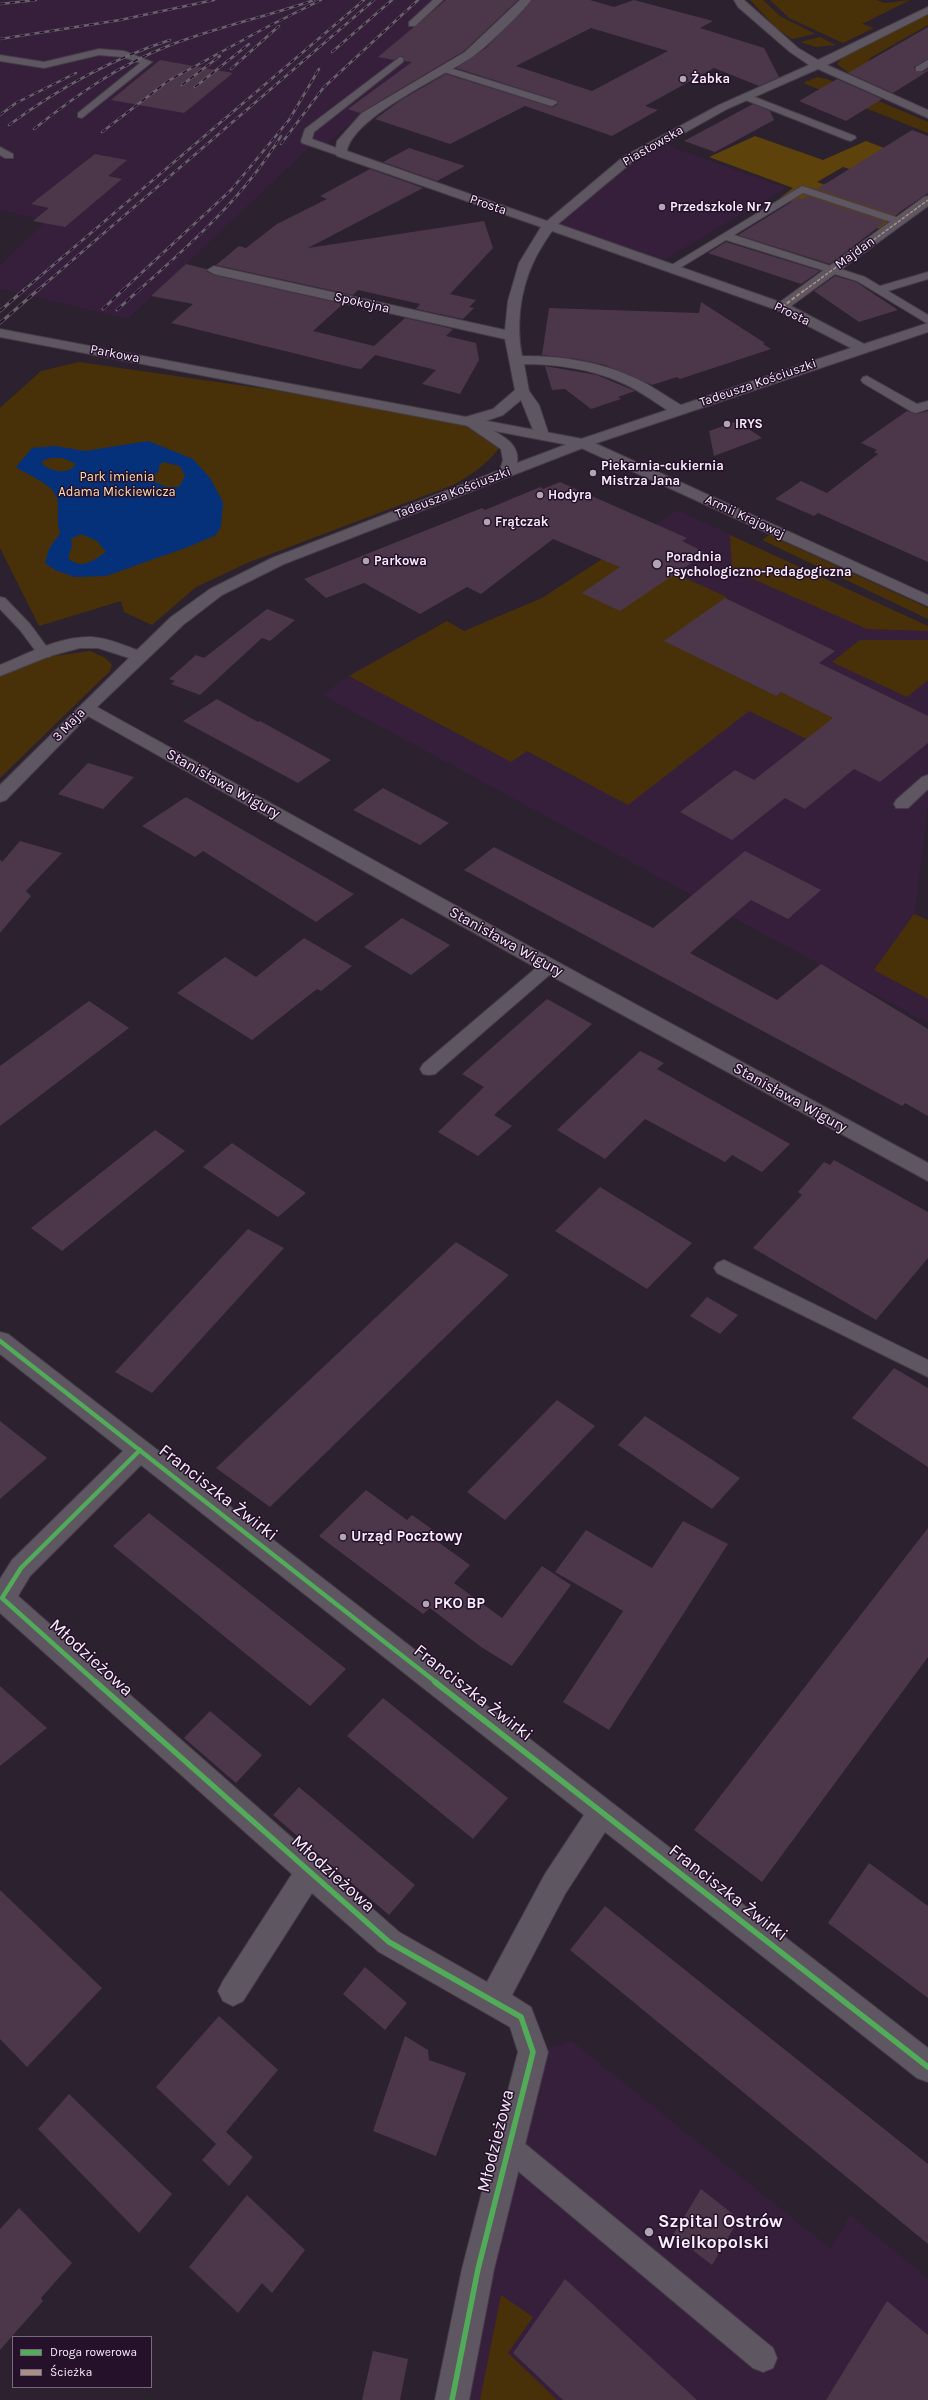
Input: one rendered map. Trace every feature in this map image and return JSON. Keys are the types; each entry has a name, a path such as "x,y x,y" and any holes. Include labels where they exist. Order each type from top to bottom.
{"street":[{"path":"341,153 343,141 366,116 469,54 526,0"},
{"path":"739,0 742,5 794,50 818,65 928,114"},
{"name":"Piastowska","path":"542,435 532,405 522,391 511,336 515,301 526,262 548,226 627,160 747,97 818,65 928,10"},
{"name":"Prosta","path":"341,153 782,307 861,348"},
{"name":"Majdan","path":"782,307 928,200"},
{"name":"Spokojna","path":"214,270 511,336"},
{"name":"Tadeusza Kościuszki","path":"140,656 196,606 246,576 278,561 583,443 861,348 928,327"},
{"name":"Parkowa","path":"0,333 583,443"},
{"path":"515,360 550,360 613,374 626,379 678,410"},
{"path":"467,421 499,414 508,407 522,391"},
{"path":"467,421 508,446 511,458 507,472"},
{"name":"Armii Krajowej","path":"583,443 928,601"},
{"path":"0,671 63,646 93,642 140,656"},
{"name":"3 Maja","path":"0,796 86,708 140,656"},
{"name":"Stanisława Wigury","path":"86,708 549,966 928,1173"},
{"name":"Franciszka Żwirki","path":"0,1341 928,2068"},
{"name":"Młodzieżowa","path":"140,1450 21,1568 2,1598 389,1942 521,2017 534,2052 478,2269 452,2400"},
{"path":"493,2001 555,1884 602,1812"},
{"name":"Młodzieżowa","path":"232,1991 310,1871"}],"lane":[{"path":"412,24 438,0"},
{"path":"0,58 44,65 98,52 124,54 147,62 82,115"},
{"path":"341,153 306,141 309,131 400,60"},
{"path":"919,68 928,63"},
{"path":"444,69 552,102"},
{"path":"747,97 851,138"},
{"path":"0,150 9,156"},
{"path":"672,269 802,189 898,221"},
{"path":"725,236 861,279 928,320"},
{"path":"879,290 928,275"},
{"path":"867,380 916,409 928,404"},
{"path":"0,601 25,628 45,654"},
{"path":"902,804 928,780"},
{"path":"429,1069 549,966"},
{"path":"724,1268 928,1369"},
{"path":"509,2147 763,2358"}],"shaded area":[{"path":"0,0 520,0 509,6 438,62 367,110 329,142 323,150 309,148 128,319 0,289 0,265 46,221 0,210"},
{"path":"755,136 823,160 866,141 928,165 928,193 843,167 817,182 902,210 880,229 780,198 793,188 709,157"},
{"name":"Przedszkole Nr 7","path":"658,142 786,188 657,264 548,226 627,160"},
{"path":"677,510 928,626 928,806 915,913 928,920 928,1020 926,1022 322,695 354,672 447,621 464,631 542,598"},
{"name":"Szpital Ostrów Wielkopolski","path":"572,2041 831,2249 850,2215 928,2278 928,2400 452,2400 533,2052"}],"green space":[{"path":"750,0 763,0 780,16 815,34 792,39 776,28"},
{"path":"770,0 876,0 885,3 910,0 862,24 874,28 843,43 789,18"},
{"path":"928,13 928,25 870,58 868,63 849,73 837,64 843,57"},
{"path":"820,37 836,45 816,47 800,42"},
{"path":"817,77 827,79 928,122 928,133 803,83"},
{"name":"Park imienia Adama Mickiewicza","path":"79,362 266,389 486,427 501,446 479,468 453,485 247,563 196,587 152,625 124,612 121,601 39,626 0,548 0,408 41,371"},
{"path":"730,535 928,626 928,631 867,629 732,570"},
{"path":"769,535 928,608 928,619 762,540"},
{"path":"619,548 727,597 665,641 776,696 781,692 851,727 825,748 749,711 628,805 527,751 511,762 349,676 447,621 464,631 542,598"},
{"path":"860,640 928,640 928,680 907,697 832,662"},
{"path":"90,651 104,657 112,665 110,671 0,778 0,676 46,657"},
{"path":"914,914 928,920 928,999 874,970"},
{"path":"501,2295 533,2317 508,2353 557,2400 480,2400"}],"water":[{"path":"148,441 193,459 210,478 223,502 221,526 216,535 188,547 106,576 75,577 55,570 45,563 49,549 60,533 57,498 54,492 43,482 16,467 32,448 55,446 85,451","holes":["63,458 76,464 73,468 64,471 50,469 42,464 43,460","163,462 180,466 185,476 179,487 165,487 153,480 153,476 159,471 159,466","81,534 97,541 106,552 92,561 78,564 68,558 72,546 71,539"]}],"building":[{"path":"446,0 518,0 464,51 360,113 348,109 412,62 404,61 404,57 400,56 394,60 378,57"},
{"path":"532,0 590,0 614,7 634,0 713,21 700,28 764,48 779,77 759,86 714,68 645,106 658,110 612,136 525,106 450,144 375,119 401,100 446,74 548,106 553,107 558,104 556,100 456,68 486,48","holes":["591,28 668,51 592,91 516,66"]},
{"path":"928,27 928,59 914,67 916,72 923,72 928,69 928,71 893,93 848,73"},
{"path":"160,60 233,73 184,113 111,100"},
{"path":"837,79 882,99 846,121 799,101"},
{"path":"753,104 770,111 774,120 715,152 684,141"},
{"path":"912,130 928,136 928,193 895,215 817,189"},
{"path":"409,148 465,166 437,181 383,162"},
{"path":"95,154 127,160 108,176 122,179 65,227 33,221 49,208 31,204"},
{"path":"370,169 423,188 308,248 484,221 493,248 450,294 476,300 469,307 474,308 463,319 416,309 420,304 358,290 353,295 216,265 239,246 246,248 277,224 327,199 320,196"},
{"path":"807,196 885,222 830,264 738,235 798,198 802,199"},
{"path":"726,242 820,271 801,284 708,253"},
{"path":"186,264 206,269 206,271 214,275 343,304 313,331 374,346 405,318 453,329 446,336 476,343 479,360 460,394 422,384 436,370 375,355 361,369 354,368 171,323 193,304 151,296"},
{"path":"835,276 856,282 898,310 859,322 814,291"},
{"path":"701,302 765,343 763,344 771,349 680,379 677,377 652,385 605,365 577,359 542,355 549,308 699,313"},
{"path":"545,366 597,375 635,391 618,397 621,399 591,409 565,389 552,390"},
{"path":"907,411 916,414 928,411 928,562 818,513 814,516 775,499 801,481 827,493 878,454 874,452 877,450 861,443"},
{"path":"737,421 762,438 714,456 709,431"},
{"path":"560,482 687,538 682,541 706,553 620,611 582,593 620,567 553,539 481,594 467,587 420,614 364,583 326,598 304,579 482,508 485,510 540,487 543,489"},
{"path":"725,598 835,651 819,663 928,716 928,743 880,782 854,769 805,809 785,798 732,840 680,812 735,770 754,780 833,718 781,692 776,696 664,641"},
{"path":"267,609 295,620 270,641 262,638 200,695 171,684 175,681 169,679 196,655 204,658"},
{"path":"217,699 331,760 298,783 183,721"},
{"path":"88,763 134,777 103,809 58,794"},
{"path":"383,788 449,823 420,845 353,810"},
{"path":"186,797 354,894 316,922 203,851 195,857 142,826"},
{"path":"20,841 62,853 26,891 31,896 0,933 0,859 2,862"},
{"path":"494,847 653,928 745,851 821,890 788,919 751,900 690,953 777,1000 821,964 928,1029 928,1116 905,1103 902,1106 464,870"},
{"path":"402,918 450,945 411,975 364,947"},
{"path":"304,938 352,966 321,991 317,989 252,1040 177,993 225,957 256,977"},
{"path":"547,999 592,1024 494,1115 512,1126 478,1156 438,1132 484,1087 462,1074"},
{"path":"89,1001 129,1028 0,1126 0,1066"},
{"path":"640,1051 664,1063 657,1069 790,1144 762,1172 732,1155 725,1162 645,1119 605,1159 557,1130"},
{"path":"155,1130 185,1151 62,1251 31,1228"},
{"path":"232,1143 306,1193 278,1217 203,1167"},
{"path":"834,1160 928,1212 928,1258 876,1320 753,1248 802,1195 798,1192 824,1162 830,1165"},
{"path":"600,1187 692,1243 647,1289 555,1231"},
{"path":"248,1229 284,1248 152,1393 115,1372"},
{"path":"456,1242 509,1275 270,1507 216,1468"},
{"path":"707,1297 738,1315 720,1334 690,1316"},
{"path":"894,1368 928,1388 928,1467 852,1418"},
{"path":"557,1400 595,1426 505,1520 467,1492"},
{"path":"645,1416 740,1478 712,1509 618,1445"},
{"path":"0,1421 47,1458 0,1499"},
{"path":"366,1490 407,1520 412,1515 436,1532 431,1537 470,1565 454,1583 502,1618 542,1566 571,1585 512,1666 481,1647 430,1608 423,1614 319,1536"},
{"path":"149,1513 346,1669 310,1706 113,1546"},
{"path":"683,1521 728,1544 609,1730 563,1702 623,1611 555,1572 586,1530 652,1568"},
{"path":"928,1528 928,1657 762,1882 694,1830"},
{"path":"0,1686 47,1728 0,1766"},
{"path":"383,1698 508,1798 473,1839 347,1736"},
{"path":"210,1711 262,1755 236,1783 184,1738"},
{"path":"299,1787 415,1885 389,1915 273,1815"},
{"path":"869,1863 928,1906 928,1998 828,1923"},
{"path":"0,1890 102,1988 27,2067 0,2039"},
{"path":"605,1906 928,2164 928,2244 570,1950"},
{"path":"365,1967 407,2003 385,2030 343,1994"},
{"path":"219,2016 278,2070 226,2132 253,2157 229,2186 202,2160 216,2144 156,2087"},
{"path":"405,2036 428,2050 429,2060 466,2073 436,2156 373,2131"},
{"path":"69,2094 172,2194 139,2233 38,2129"},
{"path":"701,2189 739,2219 712,2265 673,2235"},
{"path":"247,2195 305,2250 272,2293 262,2283 238,2313 189,2267"},
{"path":"19,2208 72,2263 41,2298 43,2301 0,2350 0,2229"},
{"path":"565,2279 697,2400 563,2400 513,2353"},
{"path":"887,2301 928,2335 928,2400 826,2400"},
{"path":"373,2351 408,2359 400,2400 362,2400"}],"railway":[{"path":"0,4 36,0"},
{"path":"0,39 120,20 214,0"},
{"path":"34,129 81,93 132,62 186,39 314,0"},
{"path":"265,28 321,0"},
{"path":"24,290 364,0"},
{"path":"38,290 374,0"},
{"path":"332,52 392,0"},
{"path":"281,144 324,87 418,0"},
{"path":"231,69 279,26"},
{"path":"102,132 168,81 265,28"},
{"path":"261,30 265,28"},
{"path":"9,125 66,87 106,65 170,40"},
{"path":"195,87 249,44"},
{"path":"182,85 220,56"},
{"path":"123,290 231,190 289,120 319,69"},
{"path":"0,115 16,103 76,73"},
{"path":"139,290 197,237 234,199 251,179 281,136"},
{"path":"0,311 25,289"},
{"path":"0,323 39,289"},
{"path":"103,309 124,289"},
{"path":"117,310 140,289"}],"marked path":[{"path":"782,307 928,200"}],"cycle path":[{"path":"0,1341 928,2067"},
{"path":"140,1450 21,1568 2,1598 389,1942 521,2017 533,2052 478,2269 452,2400"}],"place":[{"name":"Żabka","path":"683,79"},
{"name":"Przedszkole Nr 7","path":"662,207"},
{"name":"IRYS","path":"727,424"},
{"name":"Piekarnia-cukiernia Mistrza Jana","path":"593,473"},
{"name":"Hodyra","path":"540,495"},
{"name":"Frątczak","path":"487,522"},
{"name":"Parkowa","path":"366,561"},
{"name":"Poradnia Psychologiczno-Pedagogiczna","path":"657,564"},
{"name":"Urząd Pocztowy","path":"343,1537"},
{"name":"PKO BP","path":"426,1604"},
{"name":"Szpital Ostrów Wielkopolski","path":"649,2232"}]}
